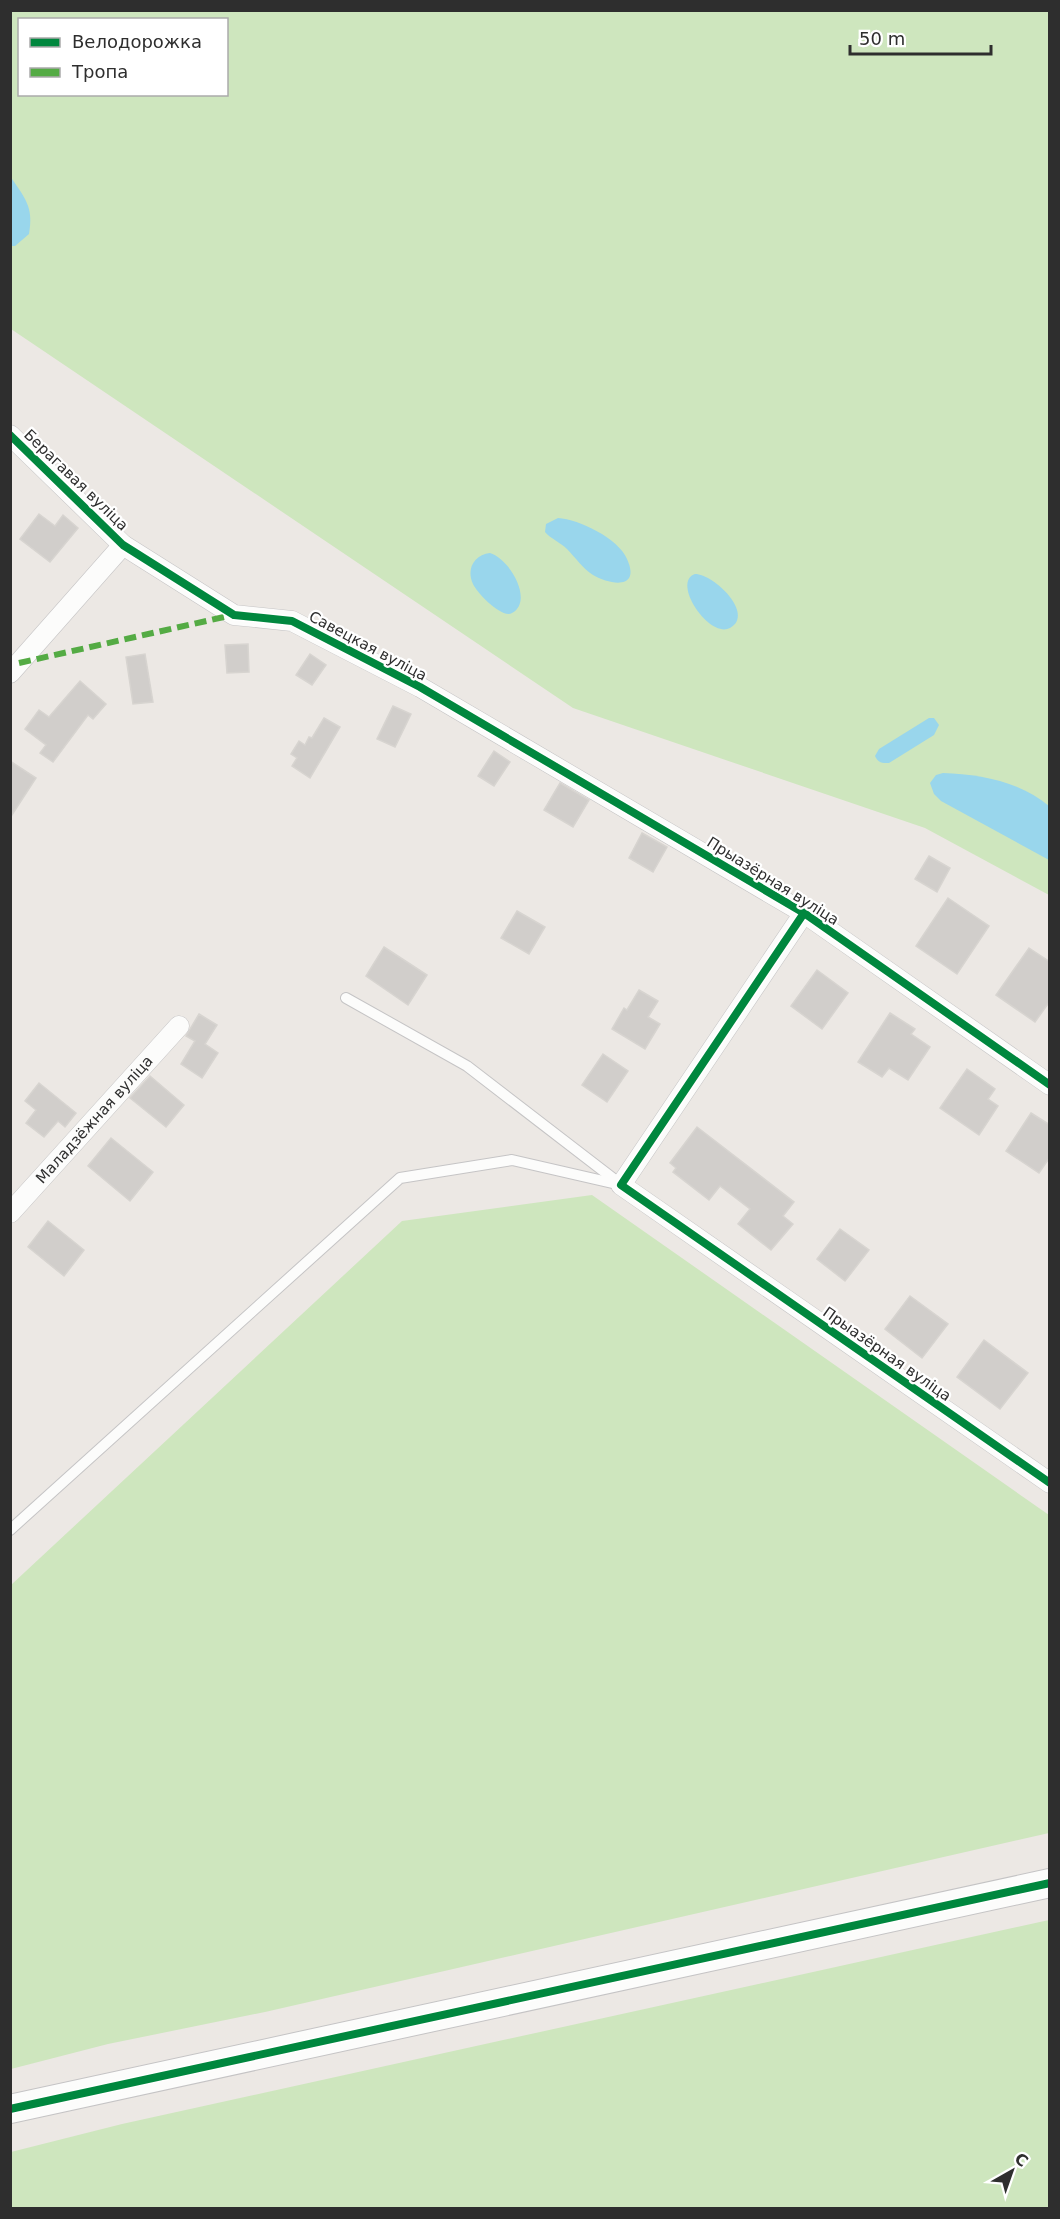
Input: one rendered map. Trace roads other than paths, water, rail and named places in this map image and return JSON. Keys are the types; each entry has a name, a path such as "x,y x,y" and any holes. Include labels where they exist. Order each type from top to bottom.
{"street":[{"name":"Берагавая вуліца","path":"10,435 123,545"},
{"path":"10,673 123,545"},
{"name":"Савецкая вуліца","path":"123,545 234,615 292,621 420,687 533,754"},
{"name":"Прыазёрная вуліца","path":"533,754 804,913 1050,1085"},
{"path":"621,1185 804,913"},
{"name":"Маладзёжная вуліца","path":"10,1213 179,1026"},
{"name":"Прыазёрная вуліца","path":"621,1185 1050,1483"},
{"path":"10,2109 1050,1883"}],"lane":[{"path":"346,998 467,1066 621,1185"},
{"path":"10,1530 400,1178 512,1160 621,1185"}],"water":[{"path":"10,176 27,203 30,217 29,234 15,246 11,246"},
{"path":"558,518 587,526 616,544 627,559 630,576 627,580 615,583 593,575 567,549 550,537 545,532 546,524"},
{"path":"490,553 505,563 517,581 521,599 518,607 512,613 508,614 496,609 484,599 473,584 470,573 473,564 484,554"},
{"path":"695,574 712,580 721,587 735,605 738,614 736,622 730,628 721,629 712,625 696,608 687,587 689,579"},
{"path":"929,718 934,718 939,725 934,735 889,763 877,760 875,756 879,749"},
{"path":"943,773 971,775 1013,785 1049,806 1049,860 941,801 934,794 930,783 936,775"}]}
